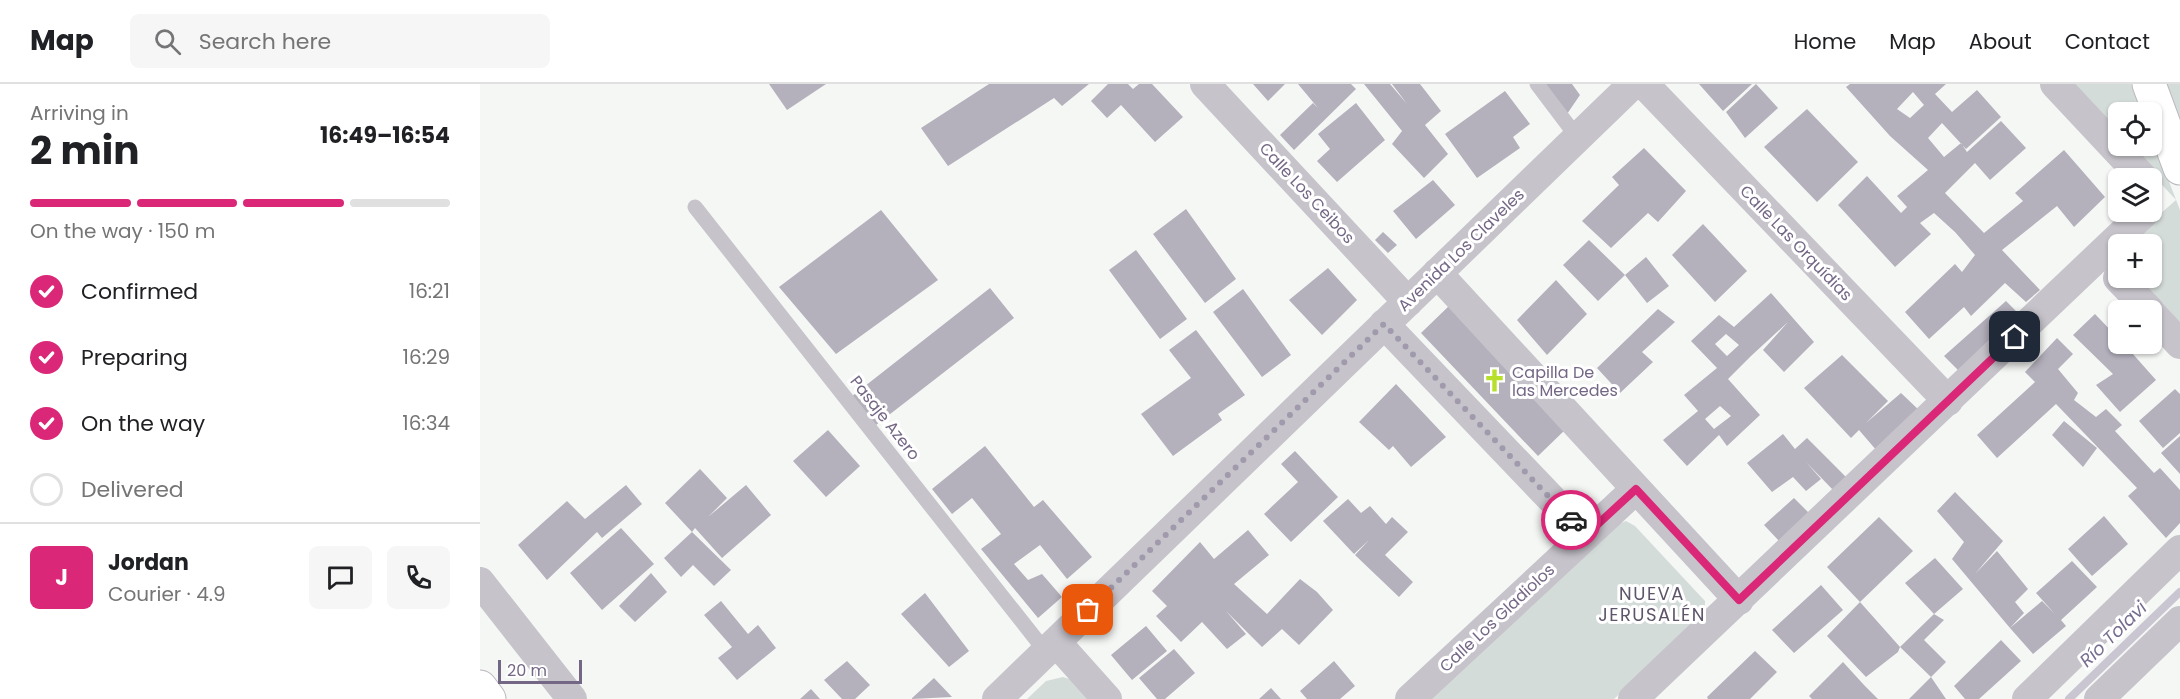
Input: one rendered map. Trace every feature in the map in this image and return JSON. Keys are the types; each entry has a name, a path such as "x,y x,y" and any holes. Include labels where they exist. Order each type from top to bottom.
{"main road":[{"path":"2149,84 2180,168"},
{"path":"480,687 489,699"}],"street":[{"name":"Calle Los Ceibos","path":"1205,84 1408,302"},
{"name":"Avenida Los Claveles","path":"997,699 1633,84"},
{"name":"Calle Las Orquídias","path":"1644,84 1948,401"},
{"path":"2055,84 2126,168"},
{"path":"1633,699 1948,401 2108,272"},
{"path":"1437,273 1739,600"},
{"path":"2128,288 2139,300"},
{"path":"1384,324 1586,535"},
{"path":"2162,325 2180,344"},
{"name":"Calle Los Gladiolos","path":"1410,699 1636,489"},
{"path":"2027,699 2180,550"},
{"path":"480,582 572,699"},
{"path":"2099,699 2180,621"},
{"path":"1051,647 1107,699"}],"lane":[{"path":"1537,84 1578,137"},
{"name":"Pasaje Azero","path":"695,207 1051,647"}],"shaded area":[{"path":"2069,84 2131,84 2138,102 2108,102 2108,126"},
{"path":"2167,84 2180,84 2180,119"},
{"path":"2135,156 2159,156 2180,210 2180,329 2162,310 2162,300 2152,300 2141,288 2162,288 2162,234 2137,234 2151,222 2162,222 2162,212 2176,200 2162,185 2162,168 2146,168"},
{"path":"1626,521 1635,526 1705,601 1705,615 1614,699 1429,699 1616,525"},
{"path":"1063,677 1079,682 1094,699 1027,699 1046,681"}],"building":[{"path":"769,84 826,84 787,110"},
{"path":"989,84 1089,84 1062,106 1054,98 948,166 921,128"},
{"path":"1108,84 1128,84 1133,89 1139,84 1152,84 1183,117 1155,142 1121,105 1107,118 1091,101"},
{"path":"1253,84 1285,84 1268,101"},
{"path":"1298,84 1351,84 1356,89 1294,150 1280,135 1313,103 1318,108"},
{"path":"1364,84 1390,84 1407,104 1392,84 1420,84 1441,111 1425,125 1448,154 1424,178 1392,144 1402,131"},
{"path":"1545,84 1572,84 1580,95 1567,114"},
{"path":"1699,84 1752,84 1723,111"},
{"path":"1756,84 1778,108 1745,138 1726,112"},
{"path":"1850,84 1946,84 1935,94 1952,112 1977,90 2001,117 1966,149 1962,145 1967,152 2001,121 2026,148 1990,180 1975,163 1945,193 1984,233 2023,201 2015,193 2064,150 2105,197 2074,227 2057,206 2002,250 2040,290 2026,302 2005,283 1971,316 1964,307 1929,339 1905,312 1955,264 1962,272 1975,255 1934,213 1920,223 1931,234 1895,267 1838,205 1867,176 1901,213 1907,207 1897,196 1928,170 1890,136 1846,87","holes":["1913,92 1924,105 1910,118 1897,109","1942,123 1961,143 1944,157 1928,138"]},
{"path":"1505,91 1530,124 1513,137 1520,148 1477,178 1445,134"},
{"path":"1356,103 1385,140 1337,182 1317,161 1330,149 1318,134"},
{"path":"1807,109 1858,162 1817,202 1764,147"},
{"path":"1644,148 1686,191 1658,222 1648,213 1611,248 1582,221 1619,185 1612,177"},
{"path":"1433,180 1455,205 1416,239 1393,211"},
{"path":"1186,209 1236,279 1205,303 1153,234"},
{"path":"881,210 938,280 836,354 779,287"},
{"path":"1703,224 1747,271 1715,302 1672,255"},
{"path":"1383,232 1397,245 1388,253 1375,240"},
{"path":"1589,240 1625,275 1598,301 1563,265"},
{"path":"1136,250 1187,319 1160,339 1109,270"},
{"path":"1646,257 1669,286 1647,303 1625,275"},
{"path":"1328,268 1357,300 1322,335 1289,300"},
{"path":"1556,280 1587,314 1547,355 1517,320"},
{"path":"990,288 1014,318 876,425 851,397"},
{"path":"1243,289 1291,355 1262,377 1213,312"},
{"path":"1771,293 1814,342 1784,372 1763,350 1788,322 1751,356 1728,379 1760,415 1727,446 1719,435 1687,466 1663,440 1698,411 1684,395 1717,368 1691,341 1719,315 1734,327","holes":["1726,334 1739,345 1727,356 1715,344","1720,406 1731,416 1714,429 1705,419"]},
{"path":"2006,301 2019,314 1959,371 1944,356"},
{"name":"Capilla De las Mercedes","path":"1450,305 1567,428 1538,456 1421,333"},
{"path":"1658,309 1675,322 1642,352 1653,362 1620,393 1597,368"},
{"path":"2095,314 2108,328 2108,354 2133,354 2156,380 2120,412 2096,385 2113,374 2073,335"},
{"path":"1196,330 1245,395 1218,414 1222,420 1173,456 1141,414 1191,378 1169,350"},
{"path":"2057,338 2073,354 2058,369 2078,393 2074,400 2096,417 2106,409 2122,425 2115,431 2154,473 2160,468 2180,490 2180,523 2166,538 2128,496 2137,488 2056,404 1997,458 1977,435 2035,382 2025,372"},
{"path":"1842,355 1888,401 1866,423 1901,393 1922,413 1877,451 1859,430 1851,438 1804,388"},
{"path":"1396,384 1446,437 1411,467 1393,446 1389,450 1359,422"},
{"path":"2175,389 2180,394 2180,433 2163,448 2139,421"},
{"path":"2064,421 2097,448 2083,467 2052,435"},
{"path":"828,430 860,466 826,497 793,461"},
{"path":"1783,434 1795,449 1807,438 1847,478 1834,491 1806,462 1821,479 1806,491 1793,477 1772,492 1747,463"},
{"path":"2180,436 2180,474 2161,453"},
{"path":"985,446 1034,507 1043,500 1092,557 1067,579 1040,545 1014,564 1028,580 1042,574 1062,597 1038,618 981,549 1001,534 972,498 952,514 932,489"},
{"path":"1295,451 1338,497 1291,542 1264,514 1298,482 1281,464"},
{"path":"700,469 727,498 708,517 746,485 771,515 722,558 695,528 692,532 665,503"},
{"path":"626,485 642,504 602,538 597,532 547,580 518,545 567,501 585,519"},
{"path":"1955,492 2003,541 1975,574 1997,551 2028,589 2015,602 2024,613 2010,628 1952,559 1964,542 1937,511"},
{"path":"1794,498 1810,514 1781,543 1764,525"},
{"path":"1348,499 1361,513 1370,506 1386,524 1392,517 1408,532 1385,555 1413,582 1399,597 1355,555 1369,540 1354,554 1323,521"},
{"path":"2104,516 2128,544 2092,576 2068,549"},
{"path":"1879,517 1913,551 1860,602 1827,567"},
{"path":"621,528 654,564 602,610 570,573"},
{"path":"1248,530 1269,555 1234,584 1267,614 1300,579 1317,592 1333,610 1299,645 1282,629 1262,647 1226,611 1246,634 1227,649 1202,622 1181,642 1156,616 1167,606 1152,591 1200,542 1214,559"},
{"path":"692,532 731,570 714,586 693,565 681,577 664,558"},
{"path":"1935,558 1963,589 1934,614 1905,583"},
{"path":"2072,561 2097,587 2061,620 2066,626 2033,654 2010,628 2042,601 2054,613 2036,593"},
{"path":"651,573 667,592 635,622 619,606"},
{"path":"1821,585 1843,610 1794,653 1772,630"},
{"path":"925,593 969,651 949,667 901,614"},
{"path":"721,601 748,634 758,625 776,648 737,680 718,658 732,647 704,615"},
{"path":"1860,602 1900,647 1898,652 1866,677 1827,636"},
{"path":"1934,614 1944,620 1924,640 1946,662 1931,677 1900,647"},
{"path":"1146,626 1167,651 1132,680 1111,655"},
{"path":"2001,640 2021,661 1979,699 1965,699 1954,686"},
{"path":"1174,649 1195,673 1165,699 1157,699 1139,678"},
{"path":"1755,651 1777,672 1750,699 1708,699 1707,697"},
{"path":"847,661 870,685 855,699 842,699 824,680"},
{"path":"1334,661 1355,686 1340,699 1307,699 1300,691"},
{"path":"1843,662 1878,699 1812,699 1809,696"},
{"path":"1931,677 1946,699 1909,699"},
{"path":"934,678 952,697 911,699"},
{"path":"1271,688 1281,699 1259,699"},
{"path":"811,689 820,699 800,699"}],"waterway":[{"name":"Río Tolavi","path":"2069,699 2180,592"}],"way so far":[{"path":"1088,610 1384,324 1571,520"}],"place":[{"name":"Capilla De las Mercedes","path":"1494,381"}],"district":[{"name":"NUEVA JERUSALÉN","path":"1652,603"}],"route":[{"path":"1571,520 1586,535 1636,489 1739,600 2015,337"}]}
